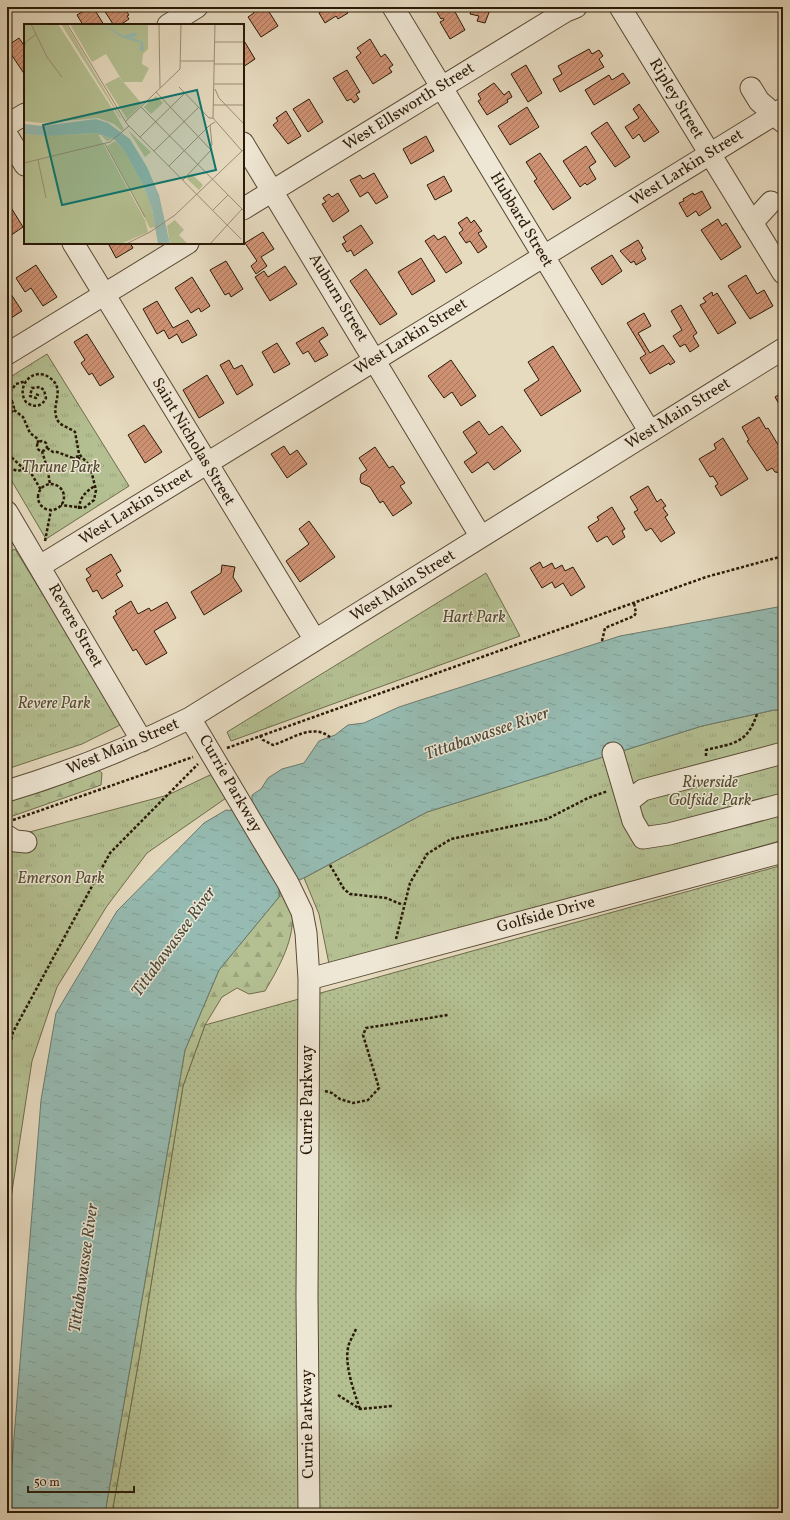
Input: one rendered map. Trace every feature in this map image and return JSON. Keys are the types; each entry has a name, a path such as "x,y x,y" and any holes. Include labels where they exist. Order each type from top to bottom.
{"street":[{"path":"171,24 197,7"},
{"name":"Hubbard Street","path":"393,7 650,432"},
{"name":"Ripley Street","path":"620,7 783,273"},
{"name":"West Ellsworth Street","path":"244,208 569,8"},
{"path":"751,88 759,101 780,115"},
{"path":"7,125 24,115"},
{"name":"West Larkin Street","path":"40,566 709,154 780,115"},
{"path":"7,135 24,163"},
{"name":"Auburn Street","path":"244,145 375,359 481,537"},
{"path":"752,223 771,202"},
{"name":"Saint Nicholas Street","path":"74,244 315,640"},
{"path":"7,354 186,244"},
{"name":"West Main Street","path":"7,791 61,774 142,741 190,718 783,349"},
{"name":"Revere Street","path":"7,512 142,741"},
{"name":"Currie Parkway","path":"190,718 211,751 288,883 302,912 306,933 309,979 307,1304 309,1513"},
{"path":"626,794 783,752"},
{"path":"613,753 633,821 643,838 669,834 783,804"},
{"name":"Golfside Drive","path":"309,979 783,852"}],"path":[{"path":"36,394 38,395 36,398 30,396 30,393 36,386 44,390 46,398 44,402 36,406 26,402 22,391 26,381 32,375 38,374 48,376 55,382 58,391 55,411 58,420 76,432 80,462 77,464 72,462 74,458"},
{"path":"7,396 16,384 26,381"},
{"path":"7,400 13,403 14,410 23,417 30,433 38,439 37,449 42,452 48,471 50,485"},
{"path":"7,437 9,426 8,414 14,410"},
{"path":"38,443 44,442 47,448 53,452 74,458 80,457"},
{"path":"7,448 7,463 10,468 18,471 24,469"},
{"path":"42,452 47,448"},
{"path":"8,454 24,469 31,473 41,490 39,499 40,503 42,506 51,510"},
{"path":"51,510 61,505 79,509 87,506 94,500 96,490 90,466 80,457"},
{"path":"41,490 50,485 56,485 62,490 64,498 61,505"},
{"path":"79,509 80,501 84,494 95,486"},
{"path":"46,541 51,510"},
{"path":"7,822 211,751 228,747 706,577 783,556"},
{"path":"602,641 605,628 634,616 636,613 634,603"},
{"path":"707,762 706,750 739,742 751,730 758,714"},
{"path":"260,735 268,744 273,745 306,731 323,732 330,737"},
{"path":"7,1059 13,1032 110,853 211,751"},
{"path":"388,941 396,939 403,905 410,882 427,854 451,839 547,819 588,798 626,794"},
{"path":"330,865 344,889 350,894 386,898 403,905"},
{"path":"322,1091 332,1093 340,1099 353,1103 368,1100 379,1088 363,1035 366,1028 448,1015"},
{"path":"7,1141 10,1160 7,1167"},
{"path":"356,1329 348,1345 348,1364 353,1391 360,1409"},
{"path":"338,1395 360,1409 392,1406"}],"green space":[{"name":"Thrune Park","path":"47,354 129,486 46,539 7,473 7,379"},
{"name":"Revere Park","path":"15,549 122,724 82,744 7,769 7,553"},
{"name":"Hart Park","path":"486,573 520,636 231,741 227,732"},
{"name":"Riverside Golfside Park","path":"774,710 783,710 783,840 638,881 329,964 319,914 304,878 427,812 702,726"},
{"path":"98,770 102,773 101,785 7,818 7,802 47,790"},
{"name":"Emerson Park","path":"212,774 229,796 147,853 107,906 57,987 32,1061 7,1224 7,838 168,795"},
{"path":"783,865 783,1513 112,1513 139,1359 183,1086 205,1025"},
{"path":"279,888 289,901 292,909 293,920 289,941 281,962 265,991 249,994 237,988 222,997 205,1025 183,1086 139,1359 112,1513 105,1513 185,1050 219,970 279,897"}],"water":[{"name":"Tittabawassee River","path":"783,606 783,710 774,710 702,726 427,812 300,880 295,877 279,888 279,897 219,970 185,1050 105,1513 8,1513 41,1100 56,1013 117,911 204,823 226,810 237,811 252,802 252,795 261,789 268,778 282,769 304,763 319,741 335,735 348,725 364,723 399,707 620,636"}],"building":[{"path":"90,7 93,7 103,24 82,24 77,15"},
{"path":"102,7 123,7 129,15 127,16 129,19 122,24 113,24"},
{"path":"258,7 261,9 266,7 278,26 261,37 248,17 254,13 253,10"},
{"path":"329,7 349,8 346,10 348,13 338,19 336,16 325,23 319,13"},
{"path":"434,7 459,7 454,10 465,30 450,39 440,22 444,20 443,18 441,19"},
{"path":"472,7 491,7 485,23 477,21 479,16 470,14"},
{"path":"19,38 24,46 24,74 7,48 7,46"},
{"path":"370,39 381,57 385,54 393,65 389,68 392,72 373,84 356,57 361,53 357,48"},
{"path":"244,41 255,59 244,66"},
{"path":"589,49 592,54 599,50 603,56 599,59 604,67 560,92 553,79 562,74 558,66"},
{"path":"526,65 542,93 528,102 511,74"},
{"path":"347,70 360,92 356,94 359,99 354,103 351,99 347,101 333,78"},
{"path":"623,73 630,83 594,105 585,90 609,75 612,80"},
{"path":"494,83 504,95 509,91 512,97 507,100 508,102 487,115 478,101 481,99 478,94"},
{"path":"309,99 323,122 308,132 293,109"},
{"path":"639,104 659,132 644,142 639,134 633,139 625,127 639,118 633,109"},
{"path":"527,107 539,127 510,145 498,126"},
{"path":"286,111 301,136 288,144 273,125 278,121 276,118"},
{"path":"607,122 630,157 615,167 591,133"},
{"path":"426,136 434,151 411,164 403,149"},
{"path":"586,146 596,162 589,167 596,179 587,185 585,183 580,187 563,161"},
{"path":"540,153 571,198 553,210 534,181 537,179 526,162"},
{"path":"374,173 388,197 376,204 368,192 360,197 350,180 360,175 363,179"},
{"path":"444,176 452,191 435,200 427,185"},
{"path":"702,191 711,208 699,216 696,211 687,217 679,203 684,201 683,199 693,193 694,195"},
{"path":"338,193 349,211 333,222 322,204 326,202 323,198 329,194 332,197"},
{"path":"10,206 23,227 7,238 7,208"},
{"path":"467,217 471,223 474,220 482,231 478,233 487,247 478,253 470,241 466,243 459,233 463,230 458,223"},
{"path":"718,219 722,226 726,223 741,247 721,260 701,230"},
{"path":"361,225 373,243 354,256 351,250 347,252 342,244 346,242 343,237"},
{"path":"263,232 274,249 261,257 267,266 256,274 251,266 257,261 245,243"},
{"path":"434,235 438,240 445,236 462,263 446,273 425,241"},
{"path":"638,240 643,248 641,250 646,259 636,265 634,261 631,263 620,251"},
{"path":"109,244 131,244 133,248 116,258"},
{"path":"612,255 622,271 602,285 591,268"},
{"path":"421,258 435,281 412,295 398,272"},
{"path":"226,261 243,289 231,297 229,293 225,295 210,270"},
{"path":"36,265 57,297 43,306 31,288 25,292 16,278"},
{"path":"285,266 297,284 270,301 255,277 264,271 268,277"},
{"path":"366,269 397,314 380,325 350,281"},
{"path":"746,275 757,294 764,290 773,306 750,319 728,286"},
{"path":"192,277 210,306 201,312 199,308 191,313 175,288"},
{"path":"7,288 22,311 8,320 7,319"},
{"path":"712,292 713,296 717,293 736,323 718,334 700,305 706,302 703,298"},
{"path":"157,301 173,328 188,320 197,335 182,343 177,334 169,339 164,330 157,334 143,309"},
{"path":"681,305 697,333 693,336 699,346 690,352 685,344 680,347 673,336 682,330 671,311"},
{"path":"644,313 651,326 638,333 650,353 663,345 675,362 670,365 669,363 650,374 640,358 646,354 627,323"},
{"path":"323,327 328,335 319,341 328,355 315,362 308,351 303,354 296,343"},
{"path":"87,334 114,377 100,386 92,373 89,375 81,363 85,360 74,342"},
{"path":"277,343 290,364 274,373 262,352"},
{"path":"553,346 581,391 541,416 524,390 539,380 528,362"},
{"path":"229,360 234,369 242,365 253,385 237,395 220,365"},
{"path":"451,360 476,396 461,406 452,392 444,398 428,376"},
{"path":"207,375 224,403 199,418 183,390"},
{"path":"783,392 783,411 775,397"},
{"path":"759,417 766,429 768,428 783,453 783,471 781,473 775,472 772,468 767,471 747,441 749,440 742,427"},
{"path":"479,421 489,435 502,426 521,451 494,470 488,462 472,473 464,462 477,453 463,432"},
{"path":"144,425 162,452 145,463 128,435"},
{"path":"723,438 748,479 721,496 715,486 718,484 713,476 710,477 699,459 716,449 714,444"},
{"path":"284,446 290,455 297,450 307,464 287,478 271,454"},
{"path":"375,447 389,468 393,466 405,483 400,486 412,503 393,516 383,501 380,503 370,487 361,483 361,474 367,470 359,458"},
{"path":"648,486 657,502 661,499 666,506 663,508 668,515 665,517 675,533 661,542 651,528 646,531 634,512 638,510 630,497"},
{"path":"612,507 625,529 622,531 625,537 613,545 607,536 597,542 588,527 599,520 597,517"},
{"path":"309,521 335,557 300,582 286,561 309,544 299,529"},
{"path":"111,554 121,571 116,574 123,586 102,599 97,590 93,592 86,579 91,576 86,569"},
{"path":"540,562 543,568 552,563 555,569 562,565 565,571 573,567 585,587 571,596 563,583 555,588 552,582 542,588 530,568"},
{"path":"222,565 235,567 233,577 242,591 204,615 191,592 221,573"},
{"path":"131,601 138,614 149,608 151,611 167,602 176,618 154,631 167,653 146,665 136,649 133,651 113,617 117,614 115,611"}]}
